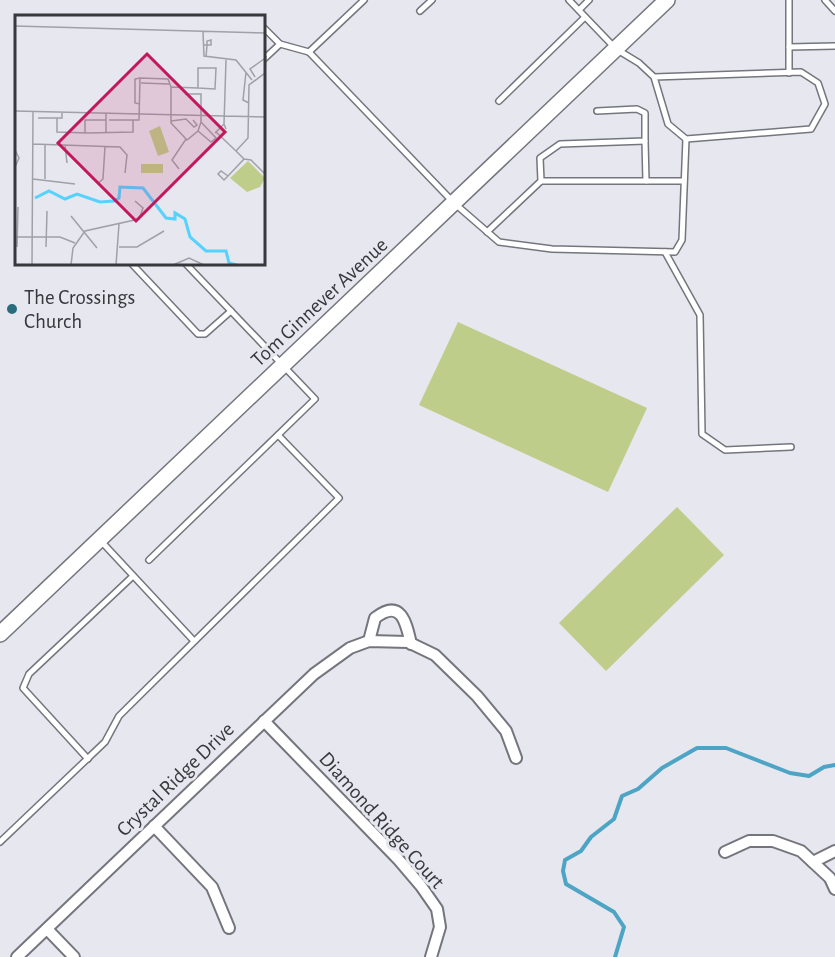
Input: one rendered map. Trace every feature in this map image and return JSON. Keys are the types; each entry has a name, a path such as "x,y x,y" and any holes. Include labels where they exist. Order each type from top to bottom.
{"main road":[{"name":"Tom Ginnever Avenue","path":"0,634 667,0"}],"street":[{"path":"369,641 375,618 387,610 394,610 402,615 408,628 411,644"},
{"name":"Crystal Ridge Drive","path":"17,957 314,674 350,648 369,641 408,642 435,655 477,696 506,731 516,758"},
{"name":"Diamond Ridge Court","path":"264,722 398,859 421,886 437,909 440,927 431,957"},
{"path":"154,826 213,887 230,928"},
{"path":"725,852 749,841 773,841 801,850 830,878 835,889"},
{"path":"813,862 835,851"},
{"path":"47,929 74,957"}],"lane":[{"path":"309,52 363,0"},
{"path":"420,11 432,0"},
{"path":"569,0 616,49 639,63 654,77 668,124 686,139 811,129 825,104 818,83 801,72 654,77"},
{"path":"579,10 589,0"},
{"path":"789,0 789,73"},
{"path":"825,0 835,11"},
{"path":"499,101 585,17"},
{"path":"266,30 280,44 309,52 454,202 499,242 552,249 675,252 682,240 686,139"},
{"path":"266,57 280,44"},
{"path":"789,47 835,46"},
{"path":"597,111 637,109 645,113 646,181"},
{"path":"542,181 540,158 560,144 645,141"},
{"path":"487,232 542,181 684,181"},
{"path":"665,252 700,315 702,434 725,450 791,447"},
{"path":"134,266 198,334 205,334 231,311"},
{"path":"149,560 315,399 188,266"},
{"path":"0,842 105,742 118,716 339,498 278,435"},
{"path":"99,539 194,641"},
{"path":"88,759 23,688 29,674 133,576"}],"green space":[{"path":"458,322 647,408 608,492 419,405"},
{"path":"677,507 724,555 606,671 559,623"}],"waterway":[{"path":"615,957 624,927 614,912 566,884 563,871 565,860 581,851 591,837 614,819 622,796 638,789 662,768 697,748 726,748 790,773 809,776 824,767 835,765"}],"place":[{"name":"The Crossings Church","path":"12,309"}]}
